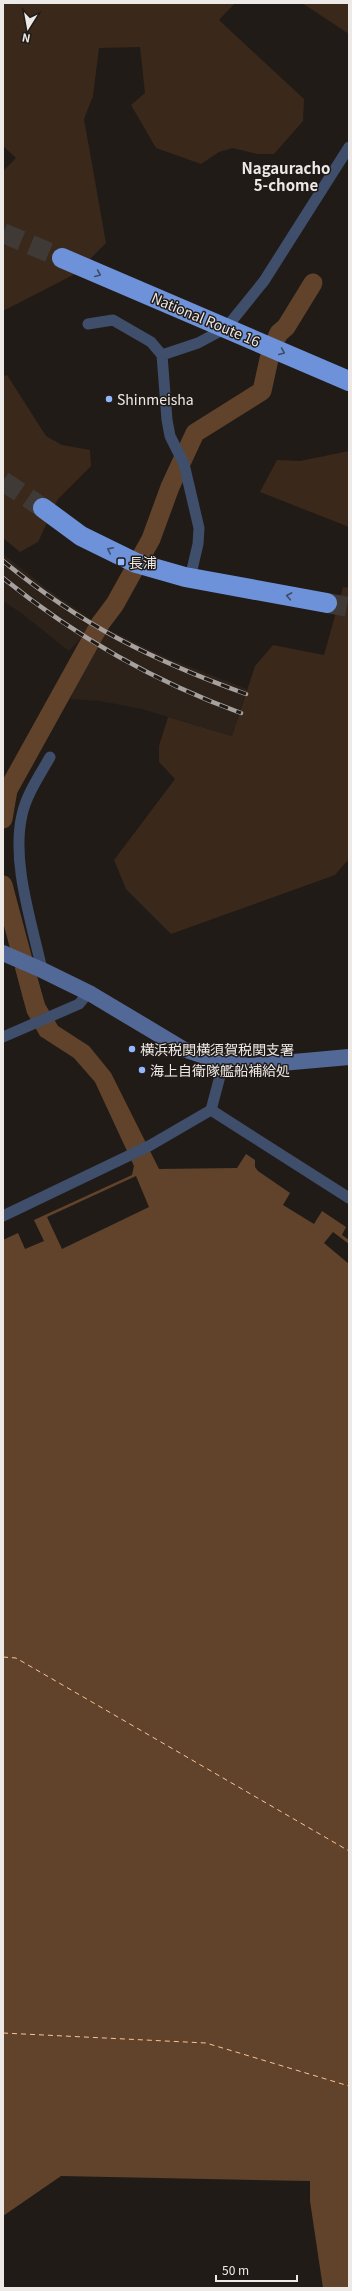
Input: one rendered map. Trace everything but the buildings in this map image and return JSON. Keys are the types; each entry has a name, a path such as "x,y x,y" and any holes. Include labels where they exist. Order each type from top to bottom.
{"highway":[{"name":"National Route 16","path":"62,258 349,381"},
{"path":"43,508 81,536 136,563 190,578 327,603"}],"street":[{"path":"162,355 198,343 226,328 264,282 349,147"},
{"path":"88,324 113,320 151,342 162,355 167,420 170,436 184,464 199,528 198,544 190,578"},
{"path":"39,968 23,880 18,842 22,815 27,799 50,757"},
{"path":"7,955 39,968 88,993 183,1049 224,1061 248,1066 349,1057"},
{"path":"3,1037 79,1004 88,993"},
{"path":"3,1216 149,1146 211,1110 224,1061"},
{"path":"211,1110 349,1198"}],"shaded area":[{"path":"3,3 235,3 219,20 304,99 303,121 274,154 257,154 233,148 219,152 201,164 156,148 131,105 145,93 140,47 99,48 93,96 84,119 106,243 75,274 3,311 3,171 16,158 3,146"},
{"path":"302,3 349,3 349,34"},
{"path":"7,375 46,436 62,445 90,450 91,466 58,499 38,542 20,552 3,538 3,376"},
{"path":"349,451 349,527 260,492 277,460 300,461"},
{"path":"3,554 47,589 95,622 69,651 20,612 3,601"},
{"path":"343,587 349,588 349,859 335,875 171,934 126,889 114,860 175,779 159,762 159,746 168,717 232,736 255,666 273,645 324,655"},
{"path":"105,628 167,658 247,689 232,736 142,709 100,701 71,699 73,682"},
{"path":"15,968 37,977 45,1004 58,1026 89,1046 111,1073 159,1169 237,1168 246,1154 255,1160 255,1167 258,1171 290,1193 283,1205 314,1224 322,1211 346,1227 342,1235 349,1240 349,1244 333,1232 324,1243 349,1264 349,2288 323,2288 310,2201 310,2181 61,2176 3,2216 3,1240 18,1233 25,1249 44,1241 34,1220 132,1175 134,1166 95,1082 74,1058 40,1036 27,1013","holes":["136,1176 149,1207 62,1249 47,1217"]}],"waterway":[{"path":"277,337 286,327 313,283"},
{"path":"3,819 8,790 100,624 115,604 151,539 170,487 195,433 262,391 269,359"},
{"path":"3,885 33,998"}],"ferry route":[{"path":"3,1657 16,1658 349,1851"},
{"path":"3,2033 206,2043 349,2086"}],"tunnel":[{"path":"3,233 62,258"},
{"path":"3,481 43,508"},
{"path":"327,603 349,607"}],"railway":[{"path":"3,561 32,584 61,604 118,639 179,668 246,694"},
{"path":"3,578 59,619 116,656 177,687 241,713"}],"place":[{"name":"Shinmeisha","path":"109,399"},
{"name":"長浦","path":"121,562"},
{"name":"横浜税関横須賀税関支署","path":"132,1049"},
{"name":"海上自衛隊艦船補給処","path":"142,1070"}],"district":[{"name":"Nagauracho 5-chome","path":"286,176"}]}
